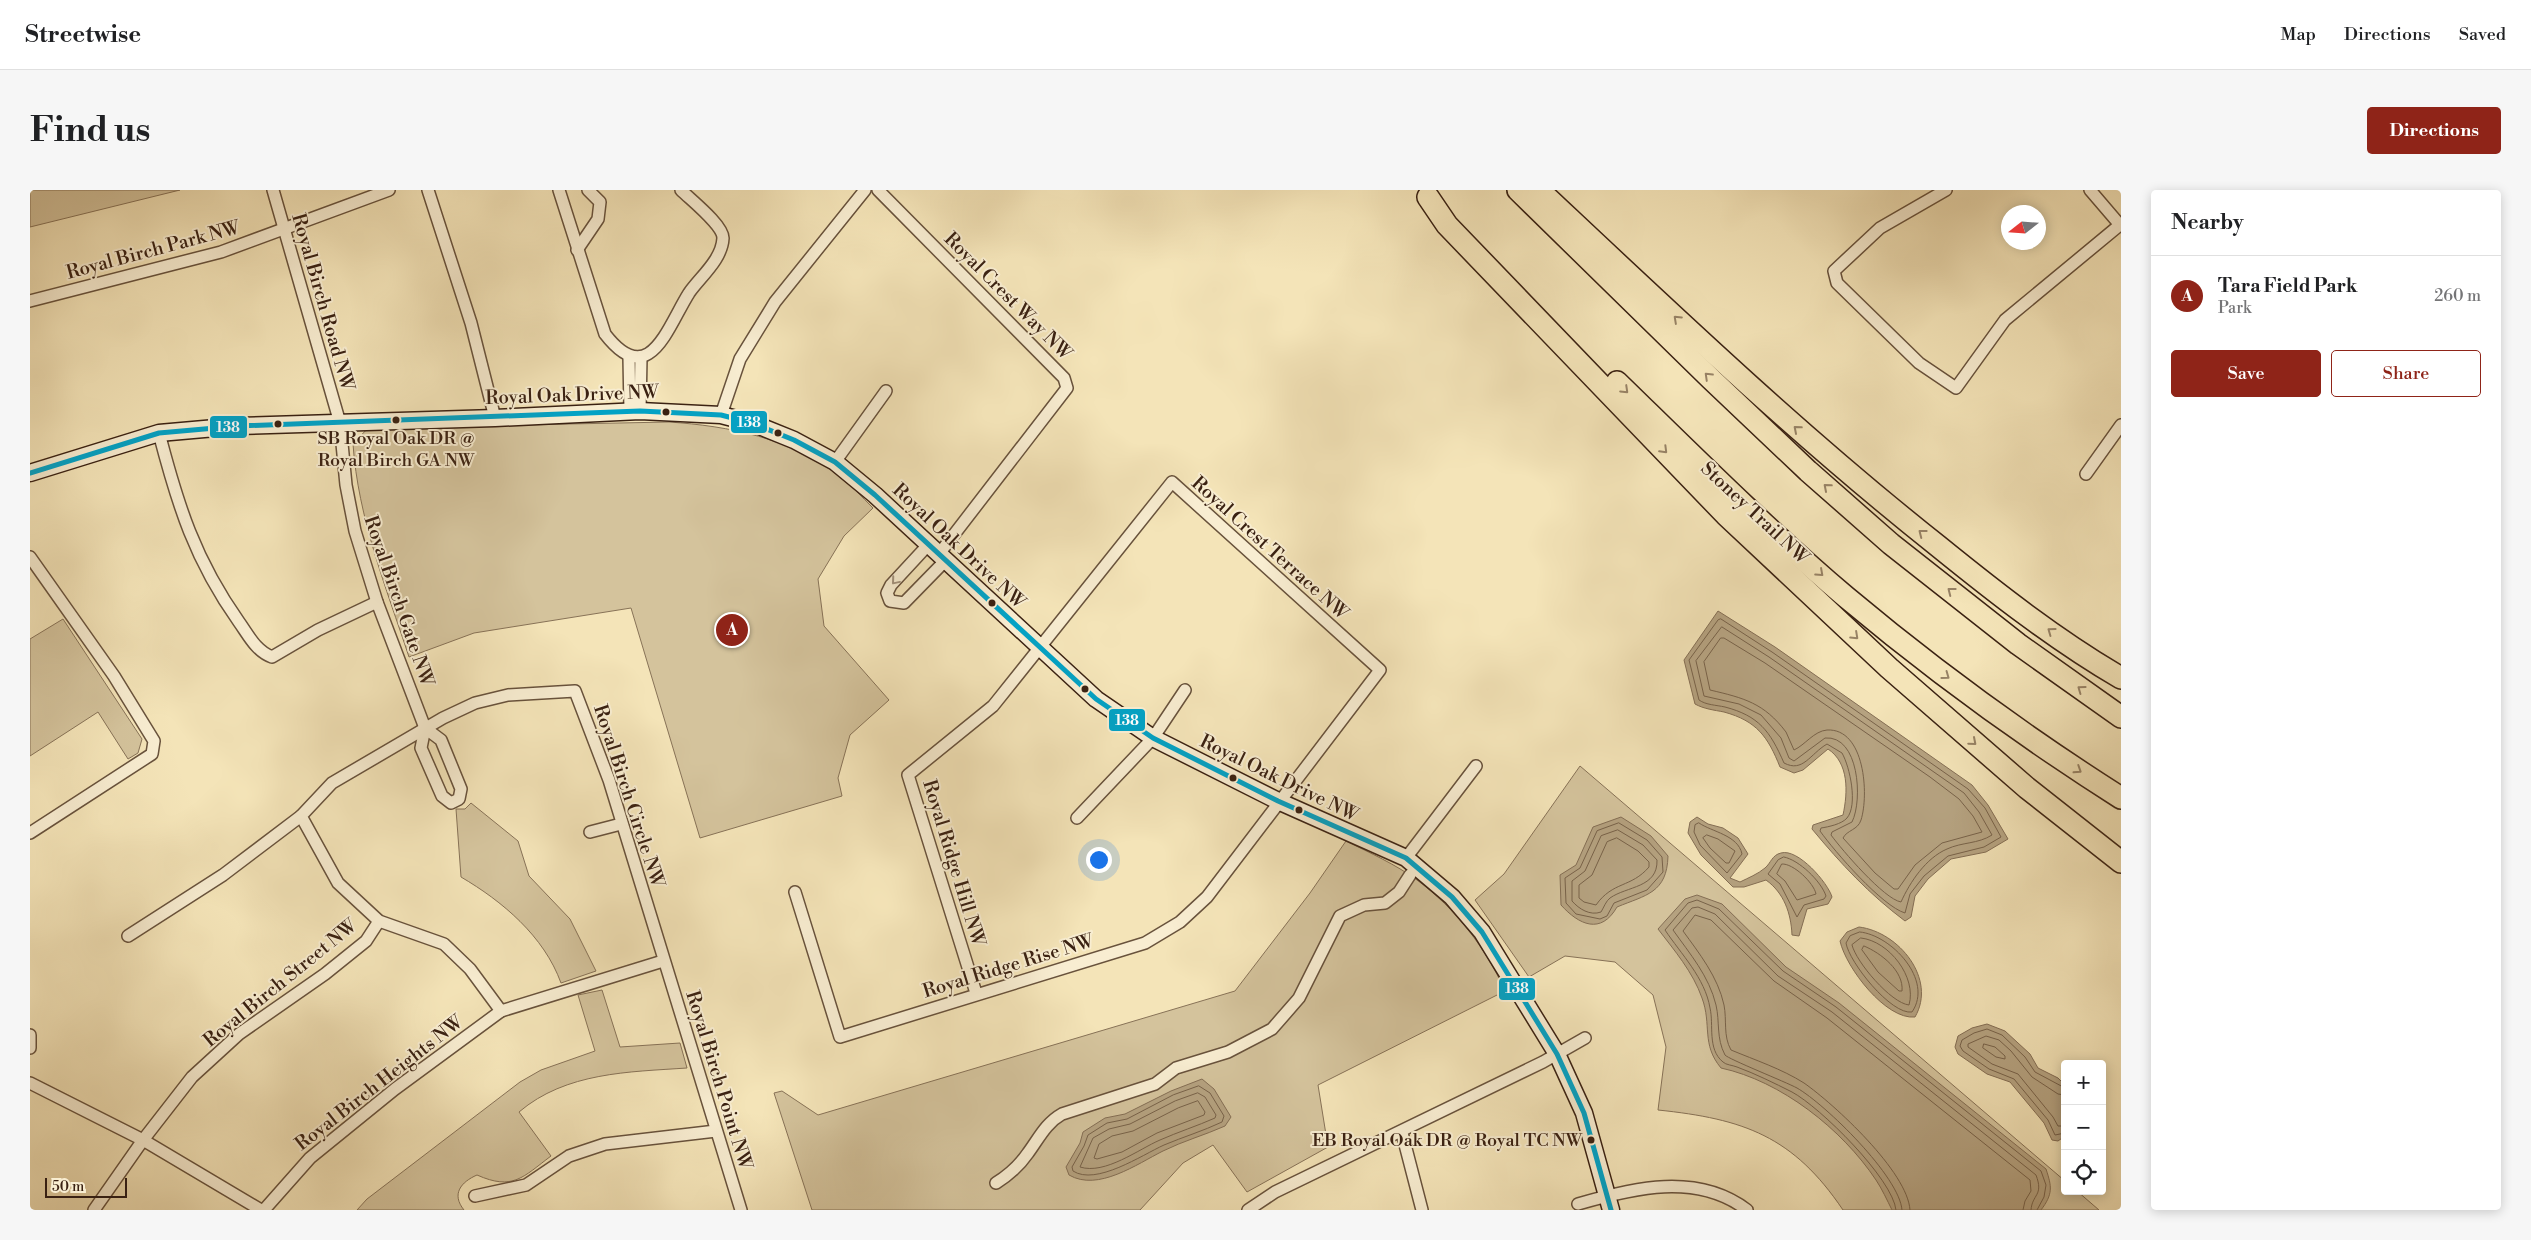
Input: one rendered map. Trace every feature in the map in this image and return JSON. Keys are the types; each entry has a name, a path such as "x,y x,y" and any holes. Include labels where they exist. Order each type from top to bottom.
{"highway":[{"path":"1518,190 1718,386 1808,471 1891,544 2018,644 2121,717"},
{"path":"1538,190 1778,412 1889,508 1985,584 2121,678"},
{"path":"1424,194 1447,224 1726,515 1889,668 2027,788 2121,862"},
{"name":"Stoney Trail NW","path":"1424,194 1729,491 1846,596 1921,657 2049,752 2121,798"},
{"path":"2027,788 2121,851"}],"street":[{"name":"Royal Birch Road NW","path":"273,190 340,423"},
{"name":"Royal Birch Park NW","path":"30,301 221,252 389,190"},
{"path":"428,190 471,323 495,418"},
{"path":"559,190 605,334 616,348 635,357"},
{"path":"577,250 598,219 600,202 588,190"},
{"path":"635,357 659,345 690,293 717,257 723,238 720,228 681,190"},
{"path":"721,415 740,358 775,302 865,190"},
{"name":"Royal Crest Way NW","path":"878,190 1064,378 1067,388 938,553"},
{"path":"1946,190 1880,228 1834,271 1837,283 1919,363 1956,388 2005,320 2120,225 2090,190"},
{"path":"635,357 635,411"},
{"path":"835,462 886,391"},
{"name":"Royal Oak Drive NW","path":"30,473 159,433 238,426 495,418 635,411 721,415 752,423 835,462 875,495 1096,699 1153,738 1278,802 1406,858 1452,897 1482,932 1557,1054 1584,1114 1609,1203"},
{"name":"Royal Birch Gate NW","path":"340,423 346,485 355,531 377,602 426,728"},
{"path":"2086,474 2121,425"},
{"path":"159,433 177,500 200,559 226,604 260,653 272,657 318,630 377,602"},
{"name":"Royal Crest Terrace NW","path":"1040,649 1172,482 1380,670 1278,802"},
{"path":"938,553 904,603 896,604 890,601 887,593 890,585 938,553"},
{"path":"30,557 114,676 154,741 152,754 30,833"},
{"name":"Royal Ridge Hill NW","path":"976,993 908,775 993,706 1040,649"},
{"path":"1077,818 1153,738 1185,690"},
{"name":"Royal Birch Circle NW","path":"128,936 224,874 301,816 332,783 426,728 475,703 508,695 575,691 609,780 663,961"},
{"path":"426,728 441,740 461,788 458,799 451,803 442,796 421,748 426,728"},
{"path":"1406,858 1476,766"},
{"name":"Royal Ridge Rise NW","path":"795,892 840,1037 976,993 1145,943 1180,922 1206,897 1278,802"},
{"path":"301,816 338,883 379,921 444,944 470,969 501,1010 663,961"},
{"path":"590,832 621,824"},
{"path":"996,1183 1012,1173 1048,1124 1062,1114 1155,1084 1176,1068 1228,1052 1272,1029 1300,998 1340,916 1364,905 1385,903 1400,892 1410,874"},
{"name":"Royal Birch Street NW","path":"94,1210 143,1140 192,1077 239,1034 325,974 366,941 379,921"},
{"name":"Royal Birch Point NW","path":"663,961 741,1210"},
{"name":"Royal Birch Heights NW","path":"263,1210 310,1158 395,1089 501,1010"},
{"path":"30,1035 30,1048"},
{"path":"1248,1210 1263,1205 1586,1038"},
{"path":"30,1083 143,1140 263,1210"},
{"path":"475,1196 526,1185 569,1156 605,1144 716,1131"},
{"path":"1402,1132 1422,1210"},
{"path":"1578,1204 1609,1203 1671,1185 1699,1188 1720,1195 1747,1210"}],"shaded area":[{"path":"30,190 180,190 30,227"},
{"path":"669,422 736,431 780,443 801,452 839,476 873,508 844,536 818,579 824,626 889,700 850,735 838,778 842,796 700,838 631,608 474,633 409,657 374,552 361,499 353,444 368,428"},
{"path":"63,619 142,739 138,753 128,759 98,712 30,756 30,639"},
{"path":"1580,766 2061,1178 2061,1195 2082,1195 2099,1210 1843,1210 1805,1164 1785,1148 1764,1136 1741,1126 1716,1119 1658,1110 1666,1047 1653,995 1615,962 1565,956 1529,977 1475,900 1504,874"},
{"path":"471,803 518,841 529,876 570,919 596,971 561,983 554,966 544,950 520,921 492,897 461,877 456,809 465,809"},
{"path":"1346,841 1409,874 1444,903 1479,944 1505,991 1318,1085 1328,1147 1247,1192 1213,1145 1183,1163 1140,1210 812,1210 774,1093 782,1091 818,1115 1235,991 1310,893"},
{"path":"602,990 620,1047 680,1043 687,1068 599,1076 557,1089 537,1099 519,1112 551,1156 525,1175 509,1182 489,1180 477,1175 466,1181 458,1194 458,1199 464,1210 357,1210 367,1199 520,1082 541,1070 595,1051 578,995"}],"water":[{"path":"1718,611 1775,647 1972,785 1988,805 2008,839 1986,852 1951,859 1928,879 1915,896 1911,917 1905,921 1892,911 1856,878 1812,829 1813,825 1843,815 1846,797 1845,779 1840,762 1835,755 1828,749 1803,770 1794,773 1780,767 1766,739 1753,725 1724,712 1695,704 1684,660"},
{"path":"1621,817 1651,836 1668,856 1664,878 1653,891 1617,907 1611,916 1604,921 1597,924 1582,922 1561,905 1560,875 1576,865 1593,827"},
{"path":"1697,817 1708,824 1723,828 1738,838 1748,854 1730,878 1740,882 1762,870 1776,855 1788,853 1804,861 1819,876 1832,897 1828,904 1807,909 1799,936 1792,935 1788,911 1782,897 1772,885 1766,880 1744,887 1733,887 1701,855 1688,833 1690,822"},
{"path":"1697,895 1722,904 1786,967 1839,1003 2046,1169 2050,1190 2048,1199 2041,1210 1892,1210 1878,1183 1862,1161 1828,1126 1808,1110 1766,1084 1743,1074 1721,1068 1711,1051 1705,1008 1694,979 1658,929 1685,899"},
{"path":"1859,927 1874,931 1888,938 1910,960 1917,973 1921,988 1921,1002 1915,1017 1904,1016 1880,1001 1850,965 1840,941 1847,932"},
{"path":"1987,1024 2005,1031 2030,1054 2038,1068 2061,1081 2061,1139 2058,1141 2052,1140 2044,1123 2010,1082 1987,1074 1958,1054 1955,1047 1958,1036 1972,1028"},
{"path":"1202,1079 1214,1089 1231,1117 1225,1126 1171,1147 1129,1169 1105,1178 1080,1179 1069,1175 1066,1167 1080,1143 1083,1132 1105,1118 1125,1114 1171,1091"}],"transit line":[{"name":"138","path":"30,473 159,433 238,426 640,411 721,415 752,423 794,440 835,462 875,495 1096,699 1153,738 1278,801 1406,858 1452,897 1482,932 1557,1054 1584,1113 1611,1210"}],"place":[{"name":"SB Royal Oak DR @ Royal Birch GA NW","path":"396,420"},
{"name":"Tara Field Park","path":"732,630"},
{"name":"EB Royal Oak DR @ Royal TC NW","path":"1591,1140"}]}
